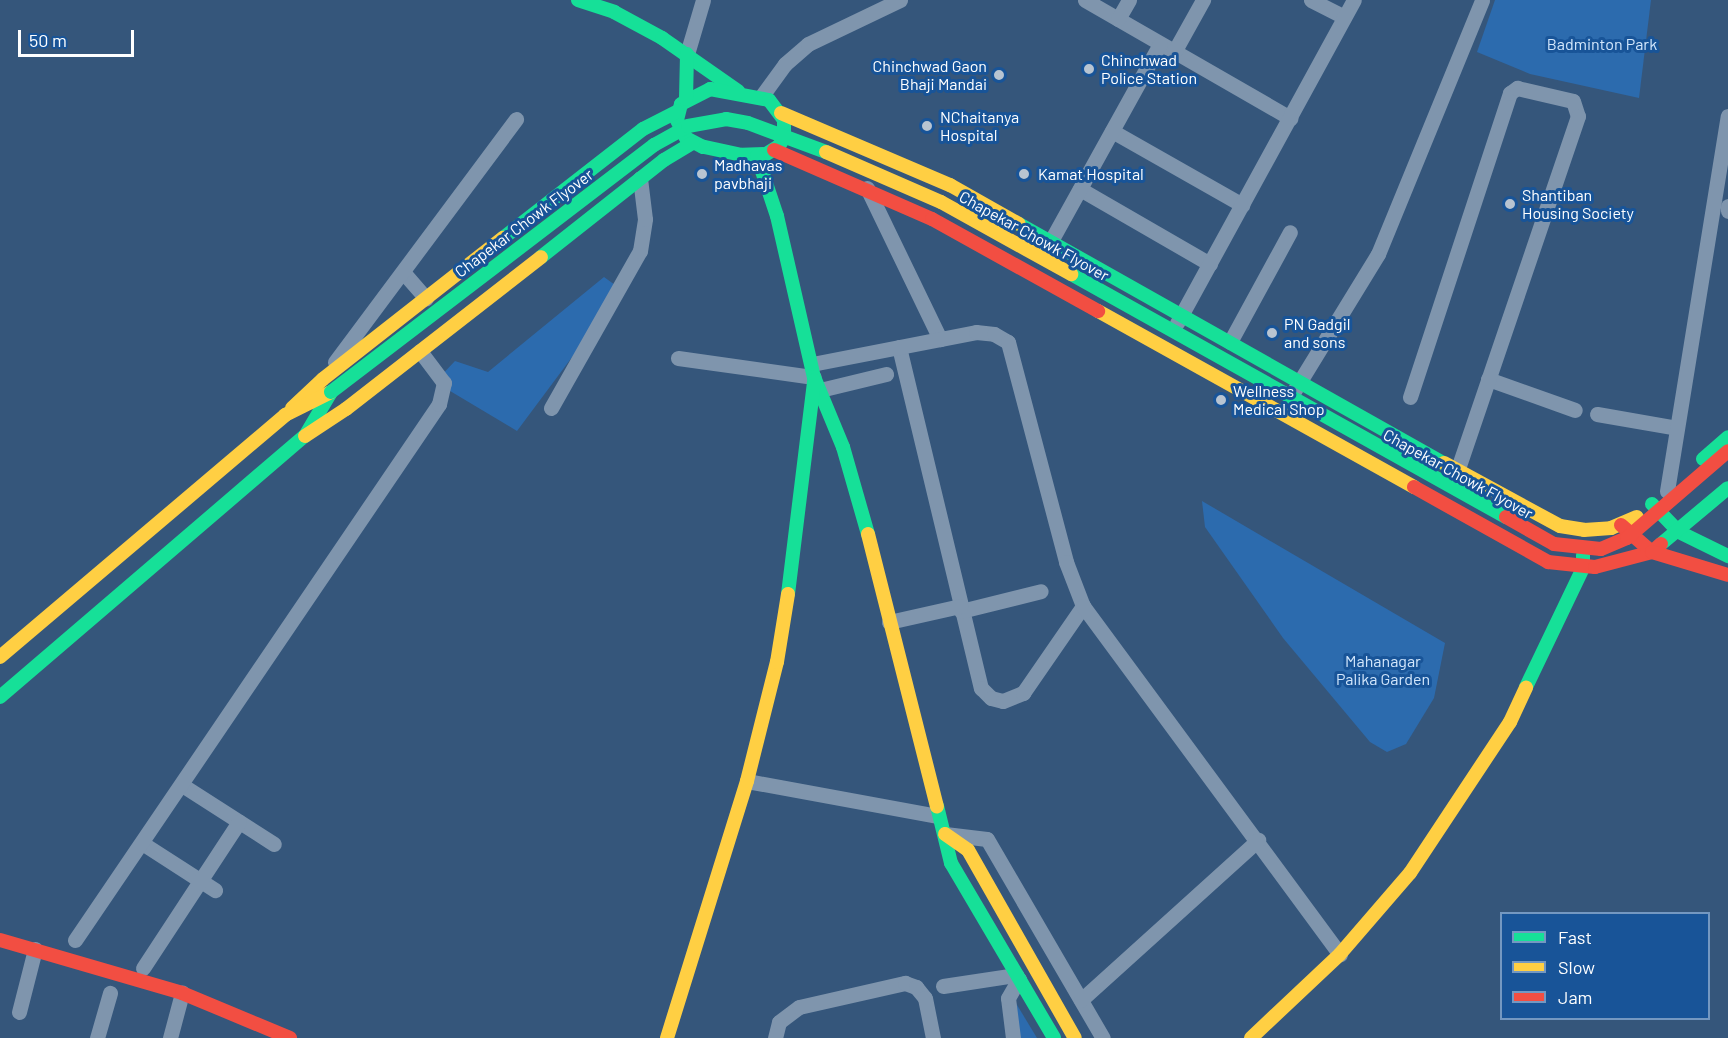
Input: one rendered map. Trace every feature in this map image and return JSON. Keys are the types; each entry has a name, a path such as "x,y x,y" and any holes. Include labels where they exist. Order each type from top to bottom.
{"main road":[{"path":"578,0 614,12 687,54 740,93"},
{"path":"686,99 687,54"},
{"path":"327,385 426,298 642,129 677,112 686,99 710,89 761,96 781,113 912,167 1050,243 1281,413 1519,548 1548,562 1583,568 1652,552 1679,532 1728,488"},
{"path":"677,112 681,130 692,143 757,156 774,150 784,137 781,113"},
{"name":"Chapekar Chowk Flyover","path":"0,657 285,415 654,145 688,126 726,119 748,123 848,160 941,202 1554,544 1601,549 1627,538 1728,451"},
{"path":"0,696 305,436 420,351 640,178 692,143"},
{"path":"774,150 867,188 932,219 1032,274 1171,331 1230,342 1299,383 1550,522 1584,530 1622,525 1652,504 1728,437"},
{"path":"757,156 777,216 815,377 843,447 951,863 1054,1038"},
{"path":"667,1038 747,781 777,662 791,579 815,377"},
{"name":"Chapekar Chowk Flyover","path":"305,436 327,385"},
{"path":"1652,504 1679,532 1702,546 1728,556"},
{"path":"167,513 191,534"},
{"path":"1622,525 1652,552 1728,575"},
{"path":"1251,1038 1340,954 1410,873 1510,722 1583,568 1584,530"},
{"path":"945,834 968,850 1075,1038"},
{"path":"0,940 182,993 290,1038"}],"street":[{"path":"687,54 703,0"},
{"path":"865,17 868,0"},
{"path":"761,96 784,64 808,44 900,0"},
{"path":"1085,0 1290,118"},
{"path":"1118,20 1129,0"},
{"path":"1174,52 1203,0"},
{"path":"1311,0 1344,17"},
{"path":"1171,331 1354,0"},
{"path":"1281,413 1378,254 1482,0"},
{"path":"1032,274 1160,44"},
{"path":"1410,398 1510,93 1517,88 1573,101 1578,116 1457,471"},
{"path":"1667,491 1728,116"},
{"path":"327,385 403,272 516,119"},
{"path":"1112,131 1242,205"},
{"path":"551,408 639,251 645,219 640,178"},
{"path":"867,188 940,339"},
{"path":"1080,189 1210,264"},
{"path":"1728,206 1728,211"},
{"path":"1230,342 1290,231"},
{"path":"403,272 426,298"},
{"path":"815,377 899,347 976,332 994,334 1008,342 1066,562 1083,606 1340,954"},
{"path":"899,347 981,688 991,698 1003,701 1023,693 1083,606"},
{"path":"75,940 439,404 444,383 420,351"},
{"path":"678,358 815,377 886,374"},
{"path":"1488,379 1575,410"},
{"path":"1597,414 1677,428"},
{"path":"890,622 1041,591"},
{"path":"747,781 937,816"},
{"path":"182,785 274,844"},
{"path":"143,968 239,822"},
{"path":"945,834 987,839 1103,1038"},
{"path":"1081,1000 1258,840"},
{"path":"142,843 215,890"},
{"path":"19,1012 35,949"},
{"path":"943,986 1018,977"},
{"path":"1013,1038 1008,998 1018,977"},
{"path":"775,1038 779,1022 799,1007 904,983 925,998 933,1038"},
{"path":"97,1038 110,993"},
{"path":"170,1038 182,993"}],"green space":[{"name":"Badminton Park","path":"1495,0 1651,0 1639,98 1530,74 1477,52"},
{"path":"604,277 622,290 517,431 435,382 455,361 488,372"},
{"name":"Mahanagar Palika Garden","path":"1202,501 1445,643 1434,698 1406,744 1387,752 1370,742 1283,638 1205,527"},
{"path":"1011,995 1037,1038 1017,1038"}],"traffic: fast":[{"path":"578,0 614,12 662,38 738,91"},
{"path":"686,99 687,54"},
{"path":"710,89 769,100 784,120 784,137 779,146 766,154 742,155 703,147 686,138 677,120 681,104 710,89"},
{"path":"503,238 643,129 677,112"},
{"path":"331,392 654,145 688,126 726,119 748,123 826,152"},
{"path":"541,257 664,160 692,143"},
{"path":"757,156 777,216 814,377 843,447 868,534"},
{"path":"1019,224 1444,463"},
{"path":"1071,274 1506,517"},
{"path":"788,594 814,381"},
{"path":"0,697 305,436 331,392"},
{"path":"1703,459 1728,437"},
{"path":"1661,544 1728,488"},
{"path":"1652,504 1679,532 1728,556"},
{"path":"1526,687 1583,568 1583,555"},
{"path":"937,806 951,863 1054,1038"}],"traffic: slow":[{"path":"781,113 950,185 1019,224"},
{"path":"826,152 941,202 1071,274"},
{"path":"292,408 323,379 503,238"},
{"path":"305,436 346,409 541,257"},
{"path":"1098,311 1414,487"},
{"path":"0,657 285,415 331,392"},
{"path":"1444,463 1560,526 1584,530 1611,528 1637,517"},
{"path":"868,534 937,806"},
{"path":"667,1038 747,781 777,662 788,594"},
{"path":"1251,1038 1340,954 1410,873 1510,722 1526,687"},
{"path":"945,834 968,850 1075,1038"}],"traffic: jam":[{"path":"774,150 932,219 1098,311"},
{"path":"1506,517 1554,544 1601,549 1627,538 1728,451"},
{"path":"1414,487 1548,562 1595,567 1652,552 1661,544"},
{"path":"1621,525 1652,552 1728,575"},
{"path":"0,940 182,993 290,1038"}],"place":[{"name":"Chinchwad Police Station","path":"1089,69"},
{"name":"Chinchwad Gaon Bhaji Mandai","path":"999,75"},
{"name":"NChaitanya Hospital","path":"927,126"},
{"name":"Madhavas pavbhaji","path":"702,174"},
{"name":"Kamat Hospital","path":"1024,174"},
{"name":"Shantiban Housing Society","path":"1510,204"},
{"name":"PN Gadgil and sons","path":"1272,333"},
{"name":"Wellness Medical Shop","path":"1221,400"}]}
